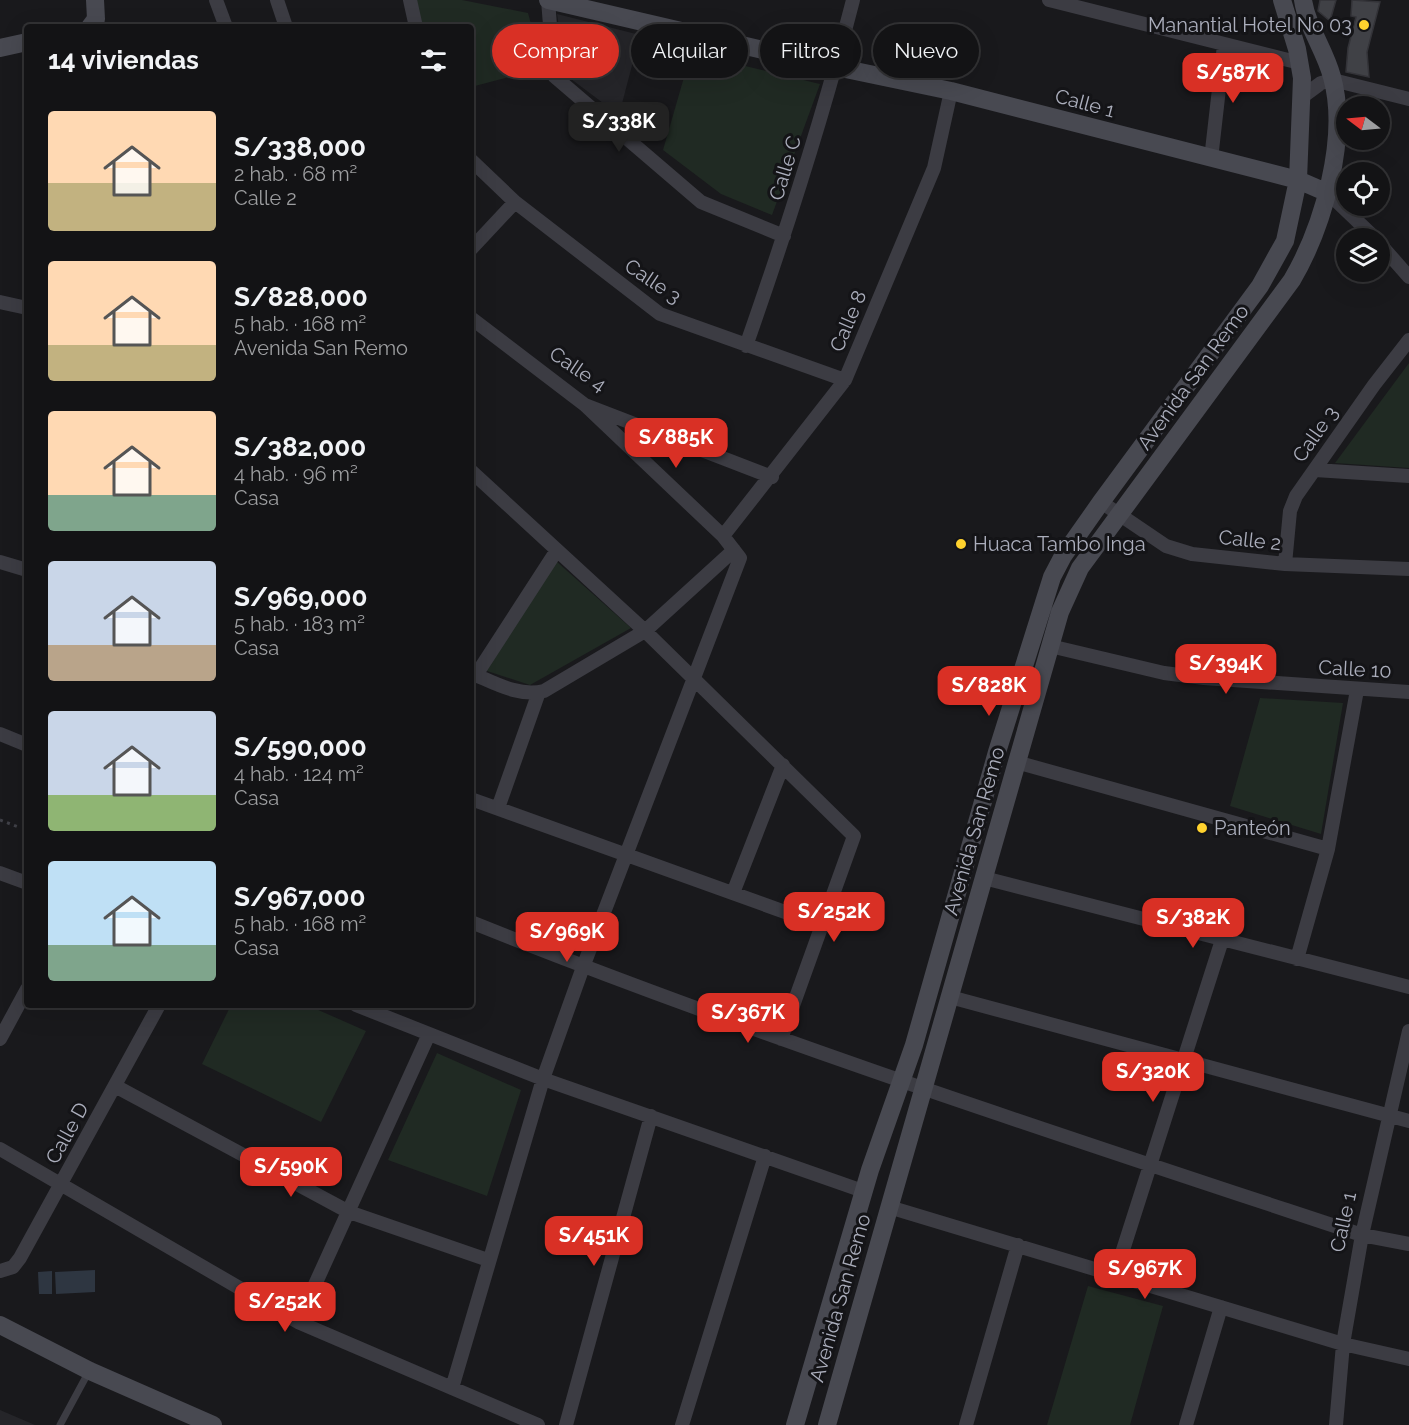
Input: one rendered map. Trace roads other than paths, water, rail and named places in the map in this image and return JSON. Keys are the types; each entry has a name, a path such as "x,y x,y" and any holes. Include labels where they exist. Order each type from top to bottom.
{"main road":[{"path":"95,0 95,24"},
{"name":"Calle 1","path":"548,0 760,50"},
{"name":"Avenida San Remo","path":"795,1425 863,1191 886,1120 902,1083 1043,604 1063,556 1274,265 1285,241 1298,180 1302,97 1300,63 1282,0"},
{"name":"Avenida San Remo","path":"827,1425 889,1207 925,1091 1016,762 1070,587 1080,568 1292,280 1308,254 1328,193 1335,141 1333,81 1322,47 1307,18 1303,0"},
{"path":"0,48 24,43"},
{"name":"Calle 1","path":"861,73 951,91 1298,180 1328,193"},
{"path":"0,1325 90,1371 213,1425"}],"street":[{"path":"216,0 225,24"},
{"path":"277,0 285,24"},
{"path":"410,0 415,24"},
{"path":"548,0 554,76 701,202 784,236"},
{"name":"Calle C","path":"847,24 853,0"},
{"path":"1049,0 1300,63"},
{"path":"1211,159 1224,45"},
{"name":"Calle C","path":"746,346 784,236 833,78"},
{"path":"1302,97 1321,83 1333,81 1409,99"},
{"name":"Calle 8","path":"723,536 772,477 845,380 934,168 951,91"},
{"name":"Calle 3","path":"474,163 515,202 660,314 845,380"},
{"path":"1328,193 1365,228"},
{"path":"474,246 515,202"},
{"path":"1390,256 1409,278"},
{"path":"0,302 24,307"},
{"name":"Calle 4","path":"474,320 585,405 772,477"},
{"name":"Calle 3","path":"1285,564 1290,511 1296,496 1374,384 1409,340"},
{"path":"452,1388 543,1079 582,967 740,558 723,536 585,405"},
{"path":"1315,470 1409,476"},
{"path":"474,477 645,631 854,836 824,926 781,1039"},
{"name":"Calle 2","path":"1101,502 1166,546 1192,554 1285,564 1409,569"},
{"path":"474,673 557,550"},
{"path":"474,674 509,689 539,692 645,631 734,550"},
{"path":"0,562 24,569"},
{"name":"Calle 10","path":"1050,646 1164,673 1357,690 1409,692"},
{"path":"1297,959 1328,849 1357,690"},
{"path":"498,808 539,692"},
{"path":"0,734 24,744"},
{"path":"1016,762 1328,849"},
{"path":"733,893 783,765"},
{"path":"474,800 824,926"},
{"path":"0,873 24,882"},
{"path":"984,878 1409,987"},
{"path":"474,923 582,967 925,1091 1362,1235 1409,1244"},
{"path":"1115,1275 1222,940"},
{"path":"0,1039 24,995"},
{"path":"950,997 1409,1121"},
{"name":"Calle D","path":"0,1271 13,1267 20,1258 157,1008"},
{"path":"364,1008 543,1079 863,1191"},
{"name":"Calle 1","path":"1336,1425 1343,1344 1362,1235 1409,1031"},
{"path":"298,1322 429,1034"},
{"path":"115,1086 349,1212 488,1260"},
{"path":"566,1425 651,1116"},
{"path":"0,1149 298,1322 538,1425"},
{"path":"682,1425 765,1156"},
{"path":"889,1207 1343,1344 1409,1359"},
{"path":"966,1425 1018,1245"},
{"path":"1186,1425 1221,1307"}],"lane":[{"path":"60,1425 90,1371"}],"place":[{"name":"Manantial Hotel No 03","path":"1364,25"},
{"name":"Huaca Tambo Inga","path":"961,544"},
{"name":"Panteón","path":"1202,828"}]}
